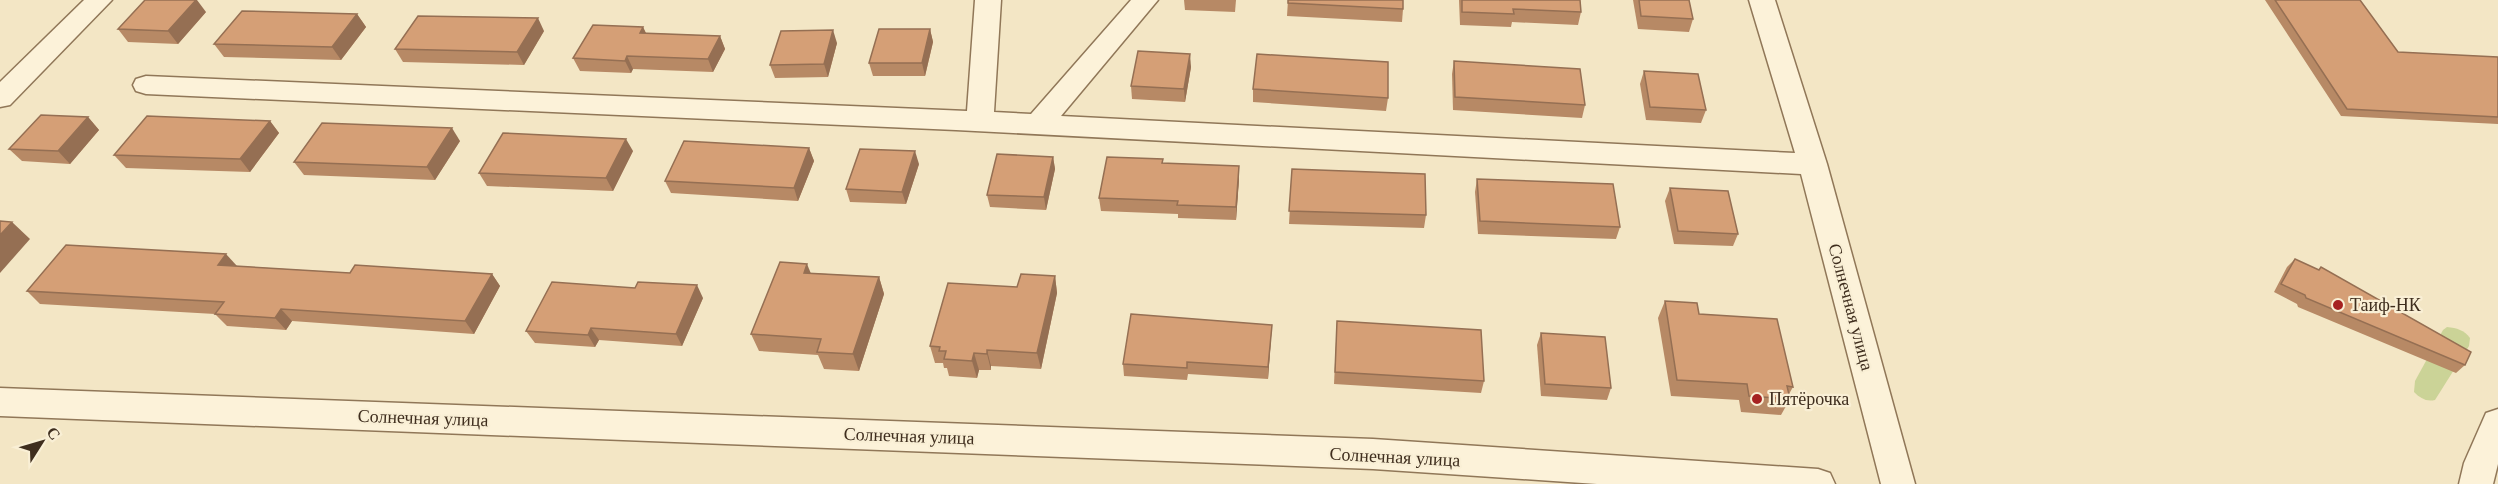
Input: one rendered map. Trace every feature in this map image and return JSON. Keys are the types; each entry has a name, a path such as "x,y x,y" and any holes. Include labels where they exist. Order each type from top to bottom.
{"street":[{"path":"0,98 99,0"},
{"path":"980,121 988,0"},
{"path":"1038,124 1145,0"},
{"name":"Солнечная улица","path":"1762,0 1813,164 1898,484"},
{"path":"146,85 980,121 1813,164"},
{"name":"Солнечная улица","path":"0,402 1373,454 1818,484"},
{"path":"2476,484 2481,463 2498,423"}],"green space":[{"path":"2447,327 2465,333 2470,338 2469,346 2435,400 2426,400 2414,392 2415,381 2443,330"}],"building":[{"path":"145,0 196,0 168,31 118,29"},
{"path":"1288,0 1403,0 1403,9 1288,3"},
{"path":"1462,0 1580,0 1581,12 1513,9 1514,14 1462,12"},
{"path":"1639,0 1689,0 1693,19 1641,16"},
{"path":"2275,0 2360,0 2398,52 2498,57 2498,117 2347,109"},
{"path":"242,11 357,14 332,47 214,44"},
{"path":"418,16 538,18 517,52 395,49"},
{"path":"593,25 643,27 640,33 720,36 708,59 627,56 625,61 573,58"},
{"path":"879,29 930,29 922,63 869,63"},
{"path":"833,30 824,64 770,65 781,31"},
{"path":"1138,51 1190,54 1184,89 1131,86"},
{"path":"1257,54 1388,62 1388,98 1253,89"},
{"path":"1454,61 1580,69 1585,105 1455,97"},
{"path":"1644,71 1698,74 1706,110 1650,107"},
{"path":"41,115 88,117 58,151 9,149"},
{"path":"147,116 270,121 240,159 114,155"},
{"path":"322,123 452,128 427,167 294,162"},
{"path":"503,133 626,139 606,178 479,173"},
{"path":"684,141 809,148 794,188 665,181"},
{"path":"860,149 915,151 902,192 846,189"},
{"path":"997,154 1053,157 1044,197 987,195"},
{"path":"1107,157 1163,159 1162,163 1239,166 1236,207 1177,205 1178,201 1099,198"},
{"path":"1292,169 1425,174 1426,215 1289,211"},
{"path":"1477,179 1613,184 1620,227 1480,221"},
{"path":"1670,188 1728,191 1738,234 1678,231"},
{"path":"0,221 12,222 0,235"},
{"path":"66,245 226,254 218,265 350,273 355,265 492,274 465,321 281,309 275,318 215,314 224,302 27,291"},
{"path":"2295,259 2319,270 2321,267 2471,352 2465,365 2306,298 2305,295 2281,284"},
{"path":"780,262 807,264 804,273 879,277 853,354 817,352 821,339 751,334"},
{"path":"1021,274 1055,276 1037,353 987,350 987,354 974,353 972,361 944,359 946,351 939,351 940,347 930,346 948,283 1017,287"},
{"path":"552,282 635,288 638,282 697,285 676,334 591,328 588,335 526,331"},
{"path":"1665,301 1697,303 1699,314 1777,319 1793,387 1787,386 1790,399 1749,396 1747,384 1677,380"},
{"path":"1131,314 1272,325 1268,367 1187,362 1187,368 1123,364"},
{"path":"1337,321 1481,330 1484,381 1335,372"},
{"path":"1541,333 1605,337 1611,388 1545,384"}],"place":[{"name":"Таиф-НК","path":"2338,305"},
{"name":"Пятёрочка","path":"1757,399"}]}
